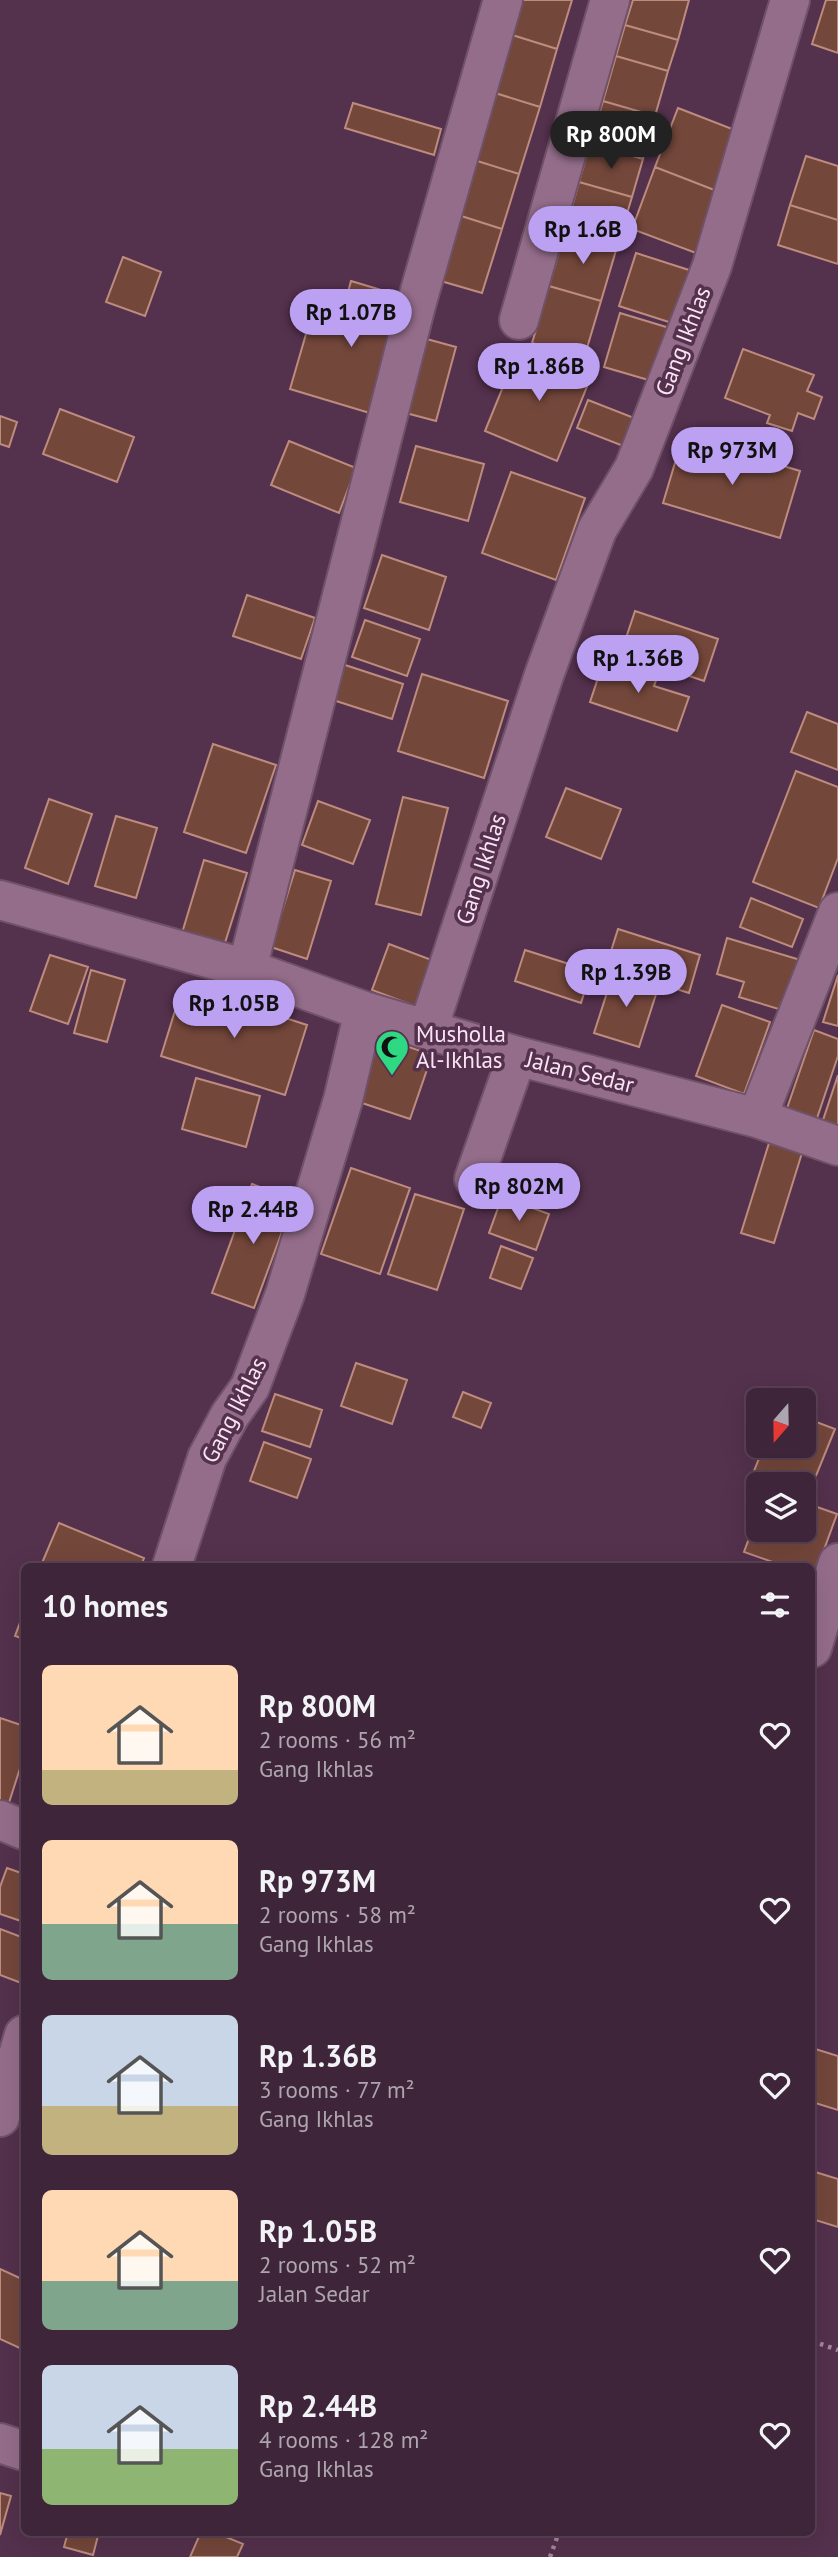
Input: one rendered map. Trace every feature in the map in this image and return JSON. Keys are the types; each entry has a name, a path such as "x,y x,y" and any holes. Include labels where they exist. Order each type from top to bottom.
{"street":[{"path":"247,969 416,304 503,0"},
{"path":"519,320 610,0"},
{"name":"Gang Ikhlas","path":"428,1030 544,675 597,530 634,468 712,267 790,0"},
{"name":"Jalan Sedar","path":"0,900 247,969 364,1011 428,1030 517,1056 757,1118 838,1146"},
{"path":"757,1118 838,912"},
{"name":"Gang Ikhlas","path":"173,1563 207,1458 230,1415 250,1387 285,1294 343,1100 364,1011"},
{"path":"474,1179 517,1056"},
{"path":"815,1638 838,1563"},
{"path":"0,1820 21,1829"},
{"path":"0,2117 21,2045"},
{"path":"0,2443 21,2450"}],"path":[{"path":"815,2343 838,2350"},
{"path":"550,2557 558,2536"}],"building":[{"path":"520,0 572,0 557,49 509,34"},
{"path":"633,0 689,0 678,40 625,25"},
{"path":"826,0 838,0 838,53 812,44"},
{"path":"625,25 678,40 668,71 616,56"},
{"path":"509,34 557,49 540,107 492,92"},
{"path":"616,56 668,71 655,116 603,101"},
{"path":"492,92 540,107 519,174 471,159"},
{"path":"603,101 655,116 643,159 590,144"},
{"path":"353,103 441,129 434,155 345,128"},
{"path":"678,108 758,139 735,198 655,167"},
{"path":"590,144 643,159 632,197 579,182"},
{"path":"806,156 838,166 838,220 790,205"},
{"path":"471,159 519,174 502,229 455,214"},
{"path":"655,167 735,198 712,259 632,229"},
{"path":"579,182 632,197 617,247 565,232"},
{"path":"790,205 838,220 838,264 778,245"},
{"path":"455,214 502,229 482,293 434,279"},
{"path":"565,232 617,247 601,301 549,286"},
{"path":"636,253 692,271 675,324 619,306"},
{"path":"123,257 161,272 145,316 106,302"},
{"path":"351,281 408,298 373,414 290,389 313,310 341,318"},
{"path":"549,286 601,301 584,358 532,343"},
{"path":"620,313 686,333 669,386 604,367"},
{"path":"423,338 456,347 436,421 402,412"},
{"path":"520,345 592,374 557,461 485,431"},
{"path":"743,349 814,375 807,391 822,397 814,419 798,413 792,431 767,423 770,415 725,398"},
{"path":"588,400 647,423 636,451 577,428"},
{"path":"60,409 134,437 117,482 43,454"},
{"path":"0,416 17,422 9,447 0,444"},
{"path":"683,436 800,471 780,538 663,503"},
{"path":"289,441 356,468 339,513 271,485"},
{"path":"416,446 484,464 468,521 400,502"},
{"path":"511,472 585,498 556,580 482,553"},
{"path":"382,555 446,577 429,630 364,608"},
{"path":"247,595 315,618 301,659 233,636"},
{"path":"635,611 718,639 704,681 621,653"},
{"path":"365,620 420,639 407,676 352,657"},
{"path":"605,657 658,675 654,686 689,697 677,731 590,702"},
{"path":"342,664 403,684 392,719 330,699"},
{"path":"422,674 508,701 484,778 398,751"},
{"path":"807,712 838,724 838,770 791,752"},
{"path":"213,744 276,765 246,853 184,832"},
{"path":"796,771 838,787 838,858 819,908 753,882"},
{"path":"566,788 621,809 601,859 546,837"},
{"path":"403,797 448,808 421,915 376,904"},
{"path":"49,799 92,814 68,884 25,868"},
{"path":"318,801 370,820 353,864 302,845"},
{"path":"116,816 157,828 136,898 95,886"},
{"path":"204,860 247,873 224,946 182,933"},
{"path":"295,870 331,881 307,959 271,947"},
{"path":"751,898 803,919 792,947 740,927"},
{"path":"618,929 700,955 689,993 606,967"},
{"path":"727,938 807,962 792,1013 739,997 744,982 717,974"},
{"path":"389,944 437,962 420,1008 372,990"},
{"path":"525,950 591,971 581,1003 515,981"},
{"path":"50,955 88,967 68,1024 30,1011"},
{"path":"91,970 125,980 107,1042 74,1033"},
{"path":"614,971 659,985 639,1047 594,1033"},
{"path":"838,975 838,1026 823,1022"},
{"path":"183,985 307,1025 285,1095 161,1056"},
{"path":"722,1005 770,1022 744,1094 696,1076"},
{"path":"814,1030 838,1039 838,1056 815,1124 785,1114"},
{"name":"Musholla Al-Ikhlas","path":"375,1035 432,1055 410,1119 353,1100"},
{"path":"838,1075 838,1135 820,1129"},
{"path":"196,1078 260,1096 246,1147 182,1129"},
{"path":"769,1143 802,1153 774,1243 741,1233"},
{"path":"351,1168 410,1188 380,1274 321,1254"},
{"path":"252,1184 294,1199 254,1308 212,1293"},
{"path":"415,1194 464,1209 437,1290 388,1274"},
{"path":"502,1197 549,1214 536,1250 489,1233"},
{"path":"501,1246 533,1258 521,1289 490,1278"},
{"path":"356,1363 407,1380 392,1424 341,1406"},
{"path":"463,1392 491,1403 481,1428 453,1417"},
{"path":"275,1394 322,1410 310,1447 262,1431"},
{"path":"816,1422 835,1429 816,1476 816,1472 754,1471 759,1458 816,1458"},
{"path":"264,1442 311,1459 297,1498 250,1481"},
{"path":"816,1507 837,1514 815,1574 815,1563 775,1563 744,1552 748,1542 816,1542"},
{"path":"59,1523 144,1558 142,1563 42,1563"},
{"path":"21,1620 21,1638 15,1636"},
{"path":"0,1718 21,1725 21,1765 5,1815 0,1814"},
{"path":"7,1868 21,1873 21,1921 0,1914 0,1887"},
{"path":"0,1929 21,1937 21,1983 0,1975"},
{"path":"815,2049 838,2056 838,2110 815,2103"},
{"path":"815,2172 838,2179 838,2227 815,2220"},
{"path":"0,2269 21,2279 21,2349 0,2339"},
{"path":"0,2493 11,2496 0,2535"},
{"path":"67,2536 98,2536 93,2555 64,2547"},
{"path":"199,2536 224,2536 243,2544 237,2557 190,2557"}],"place":[{"name":"Musholla Al-Ikhlas","path":"392,1077"}]}
